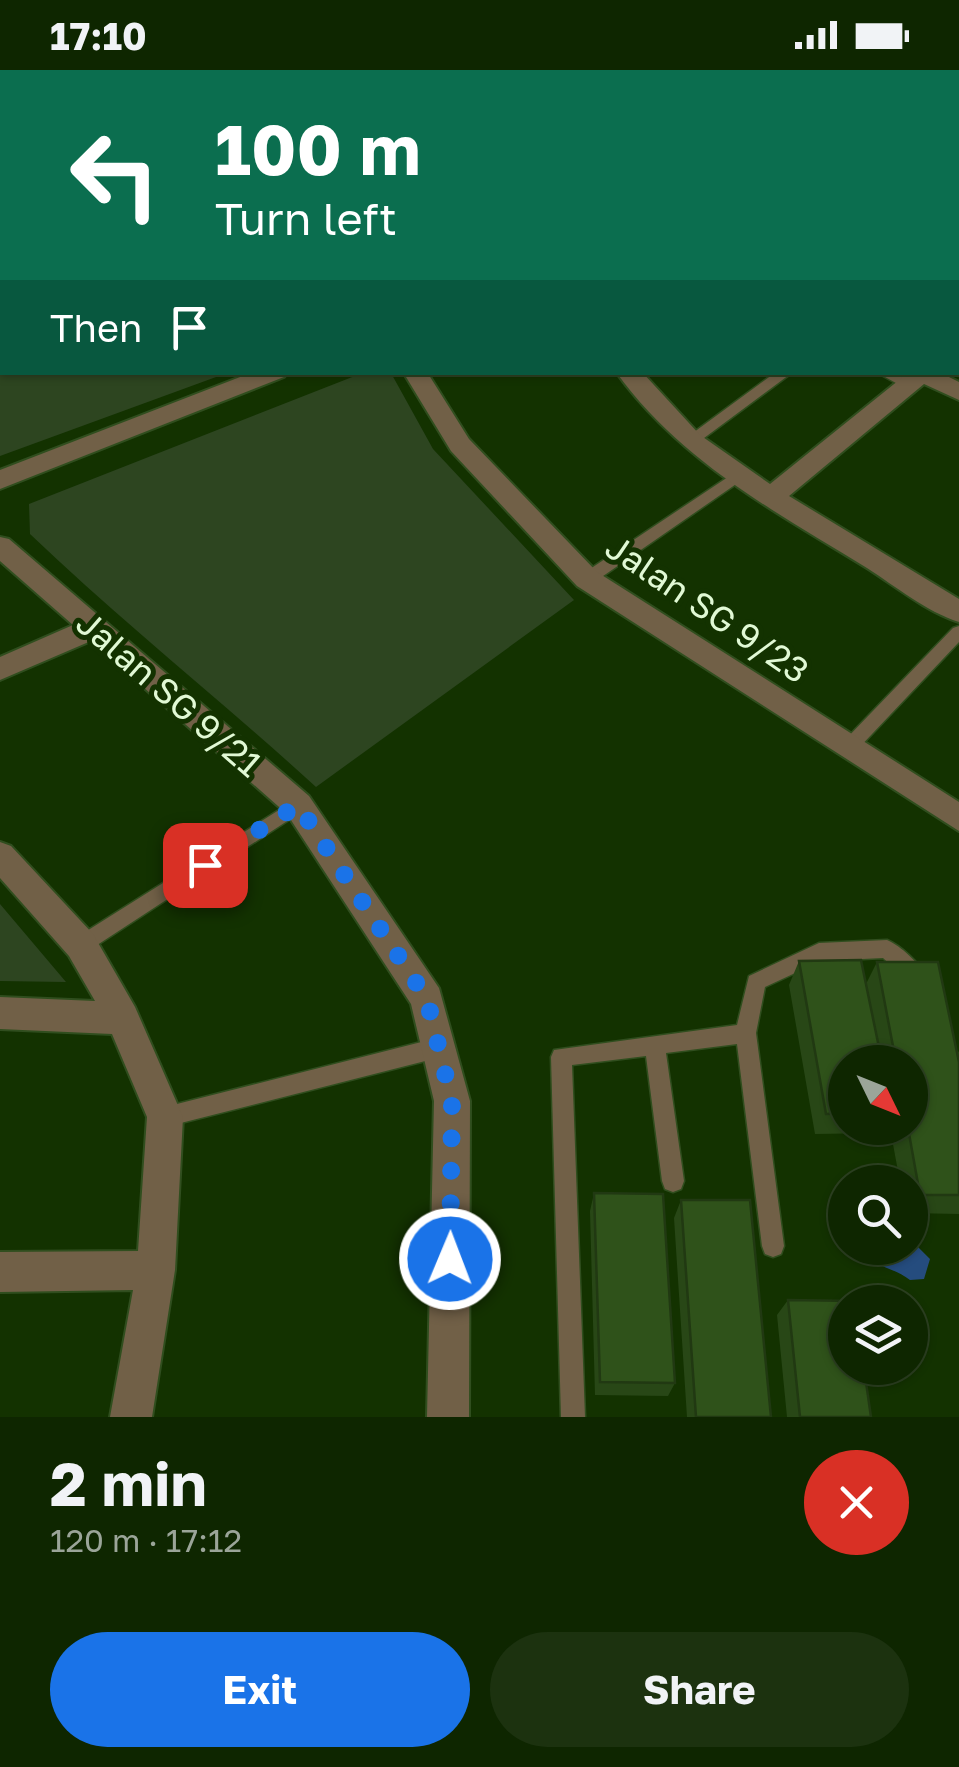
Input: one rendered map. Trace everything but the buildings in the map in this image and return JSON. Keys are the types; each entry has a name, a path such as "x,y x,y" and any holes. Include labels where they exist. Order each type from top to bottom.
{"street":[{"path":"0,480 268,375"},
{"name":"Jalan SG 9/23","path":"417,375 460,444 586,579 959,818"},
{"path":"631,375 690,441 737,476 955,603"},
{"path":"770,498 919,377 959,392"},
{"name":"Jalan SG 9/21","path":"0,546 298,805 427,999 442,1048 452,1102 448,1417"},
{"path":"0,669 92,629"},
{"path":"0,856 81,945 123,1018 165,1118 156,1270 132,1417"},
{"path":"0,1013 123,1018"},
{"path":"0,1272 156,1270"}],"lane":[{"path":"690,441 782,375"},
{"path":"586,579 737,476"},
{"path":"849,748 959,632"},
{"path":"81,945 298,805"},
{"path":"773,1246 746,1033 756,982 819,952 888,948 927,986"},
{"path":"573,1417 560,1056 746,1033"},
{"path":"655,1044 673,1181"},
{"path":"165,1118 442,1048"}],"green space":[{"path":"0,375 222,375 0,456"},
{"path":"357,375 392,375 433,449 574,600 316,787 30,534 29,504"},
{"path":"0,904 66,982 0,981"}],"water":[{"path":"930,1259 924,1279 910,1280 881,1265 928,1265"}],"route":[{"path":"205,865 298,805 427,999 442,1048 452,1102 450,1259"}]}
